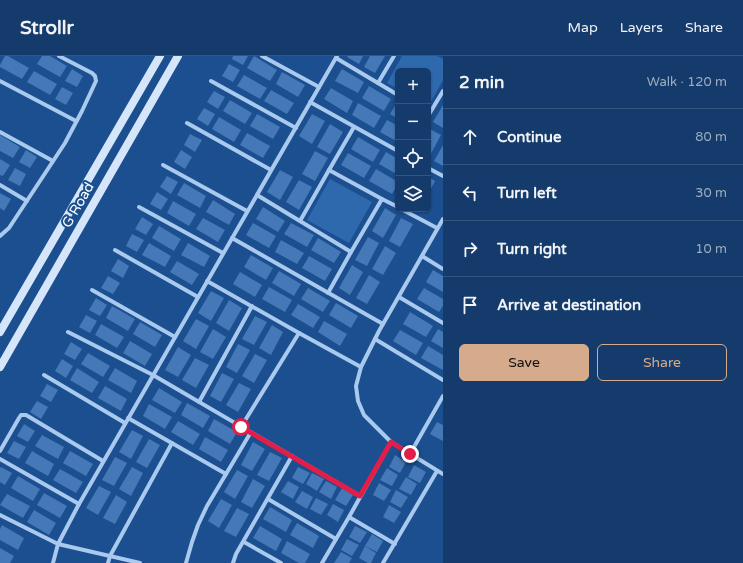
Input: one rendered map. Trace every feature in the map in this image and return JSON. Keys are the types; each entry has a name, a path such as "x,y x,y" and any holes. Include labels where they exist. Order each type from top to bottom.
{"street":[{"path":"0,236 9,228 65,143 96,81 95,76 92,73 59,56"},
{"name":"G Road","path":"0,332 160,56"},
{"name":"G Road","path":"0,367 178,56"},
{"path":"262,56 319,87"},
{"path":"378,83 394,56"},
{"path":"53,563 58,544 79,504 336,57 395,93"},
{"path":"211,81 296,128"},
{"path":"0,82 76,121"},
{"path":"431,111 443,91"},
{"path":"310,102 395,149"},
{"path":"187,123 272,170"},
{"path":"300,221 354,127"},
{"path":"0,132 53,162"},
{"path":"163,165 247,211"},
{"path":"329,170 395,206"},
{"path":"431,170 443,176"},
{"path":"0,185 27,201"},
{"path":"257,195 351,252"},
{"path":"328,293 382,199"},
{"path":"139,207 223,253"},
{"path":"407,212 438,228"},
{"path":"443,219 375,339 361,367 356,386 358,401 364,415 391,442 443,474"},
{"path":"232,238 383,324"},
{"path":"115,250 198,296"},
{"path":"422,256 443,269"},
{"path":"207,281 361,367"},
{"path":"92,290 175,337"},
{"path":"398,297 443,323"},
{"path":"199,402 252,306"},
{"path":"68,332 153,375 360,496"},
{"path":"241,427 299,333"},
{"path":"375,339 443,380"},
{"path":"44,375 125,423"},
{"path":"410,454 443,396"},
{"path":"0,451 21,415 26,415 104,461"},
{"path":"128,418 226,474"},
{"path":"186,563 198,525 207,506 251,432"},
{"path":"322,563 391,442"},
{"path":"108,563 110,556 172,443"},
{"path":"233,563 236,554 292,456"},
{"path":"0,459 79,504"},
{"path":"384,563 437,470"},
{"path":"268,498 336,539"},
{"path":"0,514 58,544 140,563"},
{"path":"349,517 395,544"},
{"path":"244,542 281,563"}],"shaded area":[{"path":"402,56 437,56 443,59 443,80 431,101 431,68 395,68"},
{"path":"395,69 395,87 387,83"},
{"path":"330,179 372,202 349,243 307,220"}],"building":[{"path":"5,56 8,56 29,68 22,79 0,67"},
{"path":"42,56 50,56 67,66 60,77 37,64"},
{"path":"233,56 248,56 243,65 232,59"},
{"path":"254,56 277,70 270,81 247,68"},
{"path":"363,56 359,64 347,57"},
{"path":"370,56 385,56 375,73 364,67"},
{"path":"229,64 240,70 233,82 222,76"},
{"path":"72,69 83,76 77,87 65,81"},
{"path":"342,69 364,82 358,93 335,81"},
{"path":"34,71 57,84 50,95 27,82"},
{"path":"282,72 305,85 298,97 276,84"},
{"path":"244,75 267,88 260,99 237,86"},
{"path":"369,86 391,99 384,111 362,98"},
{"path":"62,87 73,93 66,105 55,99"},
{"path":"331,88 353,101 347,113 324,99"},
{"path":"271,90 294,103 287,114 264,101"},
{"path":"214,91 225,97 218,109 207,102"},
{"path":"230,100 252,113 245,124 223,111"},
{"path":"358,103 381,116 374,128 352,115"},
{"path":"443,105 443,128 433,122"},
{"path":"395,106 395,117 390,114"},
{"path":"204,108 215,114 208,126 197,119"},
{"path":"257,114 280,127 273,139 250,126"},
{"path":"312,114 325,121 312,144 299,136"},
{"path":"219,117 241,130 234,142 212,129"},
{"path":"387,120 395,124 395,140 380,132"},
{"path":"330,124 343,132 330,154 317,147"},
{"path":"431,130 441,135 431,153"},
{"path":"247,133 270,146 263,158 240,145"},
{"path":"190,134 202,140 195,152 184,145"},
{"path":"0,135 20,147 13,158 0,151"},
{"path":"358,137 380,150 373,162 351,149"},
{"path":"443,145 443,166 434,161"},
{"path":"26,150 37,157 30,168 19,162"},
{"path":"181,150 192,157 185,169 174,162"},
{"path":"315,151 328,158 315,181 302,174"},
{"path":"386,152 395,157 395,173 379,164"},
{"path":"348,153 371,166 364,178 341,165"},
{"path":"0,159 10,165 3,176 0,175"},
{"path":"15,168 26,174 20,186 8,180"},
{"path":"376,169 395,180 395,189 392,194 369,181"},
{"path":"280,170 293,177 280,200 267,192"},
{"path":"167,176 178,182 171,194 160,187"},
{"path":"431,179 435,181 431,188"},
{"path":"299,180 312,187 299,210 286,202"},
{"path":"184,183 206,196 200,208 177,195"},
{"path":"157,192 168,199 161,210 150,204"},
{"path":"0,193 11,199 4,211 0,208"},
{"path":"213,200 235,214 229,225 206,212"},
{"path":"173,201 196,214 189,226 167,213"},
{"path":"263,207 285,221 278,232 256,219"},
{"path":"385,208 396,215 383,238 372,231"},
{"path":"142,217 153,224 146,235 135,229"},
{"path":"203,218 225,230 218,242 196,229"},
{"path":"401,218 413,224 400,247 389,241"},
{"path":"253,223 276,236 269,248 246,235"},
{"path":"291,223 314,235 307,247 284,234"},
{"path":"159,226 181,239 174,251 152,238"},
{"path":"132,234 144,240 137,252 126,246"},
{"path":"368,237 379,243 367,266 355,260"},
{"path":"318,238 341,252 334,263 311,250"},
{"path":"281,240 304,253 297,264 275,252"},
{"path":"149,243 171,256 165,267 142,255"},
{"path":"188,243 210,256 204,267 181,255"},
{"path":"385,246 396,253 383,275 372,269"},
{"path":"251,255 273,268 266,280 244,267"},
{"path":"309,256 332,269 325,281 302,268"},
{"path":"118,259 129,266 123,278 111,271"},
{"path":"177,261 199,274 192,285 170,272"},
{"path":"352,265 363,272 350,295 339,288"},
{"path":"433,270 443,276 443,292 426,282"},
{"path":"279,271 301,284 294,296 272,283"},
{"path":"240,272 262,285 255,297 233,284"},
{"path":"369,275 380,282 367,304 356,298"},
{"path":"108,276 120,283 113,294 101,288"},
{"path":"269,287 292,300 285,312 262,299"},
{"path":"308,288 330,301 323,312 301,299"},
{"path":"424,288 443,299 443,306 439,312 417,299"},
{"path":"211,291 224,298 211,321 198,313"},
{"path":"96,298 107,305 100,316 89,310"},
{"path":"229,300 242,308 229,331 216,323"},
{"path":"336,303 358,316 351,328 329,315"},
{"path":"298,304 320,317 313,328 291,315"},
{"path":"112,306 135,319 128,331 106,318"},
{"path":"410,312 433,326 426,337 403,324"},
{"path":"86,315 97,321 90,333 79,327"},
{"path":"255,316 267,322 254,345 242,339"},
{"path":"196,319 209,326 196,349 183,341"},
{"path":"324,321 347,334 340,346 318,332"},
{"path":"140,322 162,335 155,347 133,334"},
{"path":"101,324 124,337 117,348 95,335"},
{"path":"272,325 283,332 271,355 259,348"},
{"path":"213,329 226,337 213,359 200,352"},
{"path":"438,329 443,332 443,348 431,341"},
{"path":"400,330 423,343 416,355 393,341"},
{"path":"130,341 152,354 145,366 123,353"},
{"path":"71,342 82,349 75,360 64,354"},
{"path":"238,344 250,350 237,373 226,367"},
{"path":"428,346 443,355 443,370 421,358"},
{"path":"178,347 191,355 178,377 165,370"},
{"path":"88,353 110,366 103,377 81,364"},
{"path":"255,354 267,360 254,383 242,376"},
{"path":"195,358 209,365 196,388 182,380"},
{"path":"62,359 73,366 66,378 55,371"},
{"path":"77,368 99,382 92,393 70,380"},
{"path":"115,368 137,381 131,393 108,380"},
{"path":"222,373 234,379 221,402 210,396"},
{"path":"239,383 251,389 238,412 226,405"},
{"path":"47,384 58,390 51,402 40,396"},
{"path":"105,386 127,399 121,411 98,398"},
{"path":"159,388 182,402 175,413 152,400"},
{"path":"37,401 48,407 41,419 30,412"},
{"path":"187,403 210,416 203,428 181,415"},
{"path":"149,404 172,417 165,429 143,416"},
{"path":"214,419 237,432 230,444 208,431"},
{"path":"178,421 200,434 193,445 171,432"},
{"path":"437,422 443,425 443,441 430,434"},
{"path":"24,424 35,431 28,442 17,436"},
{"path":"132,430 143,436 131,459 119,452"},
{"path":"42,435 64,447 58,459 35,446"},
{"path":"205,437 228,450 221,462 199,449"},
{"path":"149,439 160,445 147,468 136,462"},
{"path":"14,441 26,447 19,459 7,453"},
{"path":"253,442 265,449 252,471 241,465"},
{"path":"32,451 54,464 48,476 25,463"},
{"path":"70,451 93,464 86,476 63,463"},
{"path":"270,452 282,458 269,481 257,475"},
{"path":"395,455 406,462 400,473 389,467"},
{"path":"115,457 127,463 114,486 102,480"},
{"path":"414,465 426,472 420,483 408,477"},
{"path":"1,467 12,473 5,485 0,482"},
{"path":"132,467 143,473 131,496 119,489"},
{"path":"298,467 310,473 303,484 292,478"},
{"path":"387,468 398,475 392,486 380,480"},
{"path":"60,469 83,482 76,493 53,480"},
{"path":"237,470 248,476 235,499 224,492"},
{"path":"312,473 324,479 317,491 306,484"},
{"path":"18,476 40,489 33,501 11,488"},
{"path":"406,477 417,484 411,495 399,489"},
{"path":"253,479 265,486 252,508 241,502"},
{"path":"288,481 299,487 293,499 281,492"},
{"path":"326,481 337,487 331,499 319,492"},
{"path":"379,483 391,490 384,501 373,495"},
{"path":"99,486 111,492 98,515 86,508"},
{"path":"342,488 353,495 346,506 335,500"},
{"path":"396,490 408,497 401,508 390,502"},
{"path":"302,491 313,497 307,509 295,502"},
{"path":"44,493 67,506 60,518 37,505"},
{"path":"7,494 30,506 23,518 0,505"},
{"path":"116,495 127,502 115,524 103,518"},
{"path":"316,498 328,504 321,515 310,509"},
{"path":"221,499 232,505 219,528 208,521"},
{"path":"333,504 344,510 338,522 327,515"},
{"path":"389,505 401,512 394,523 383,517"},
{"path":"270,507 292,520 286,532 263,519"},
{"path":"237,508 249,514 236,537 224,531"},
{"path":"34,510 56,523 49,535 27,522"},
{"path":"297,523 319,536 313,548 290,535"},
{"path":"2,525 24,538 18,550 0,540 0,529"},
{"path":"260,526 282,539 276,551 253,538"},
{"path":"355,526 367,532 360,543 349,537"},
{"path":"372,534 383,541 377,552 365,546"},
{"path":"347,539 359,545 352,556 341,550"},
{"path":"287,541 310,554 305,563 299,563 281,553"},
{"path":"365,546 376,553 371,563 359,558"},
{"path":"0,548 14,556 10,563 0,563"},
{"path":"341,552 352,558 349,563 334,563"}],"route":[{"path":"241,427 360,496 391,442 410,454"}]}
